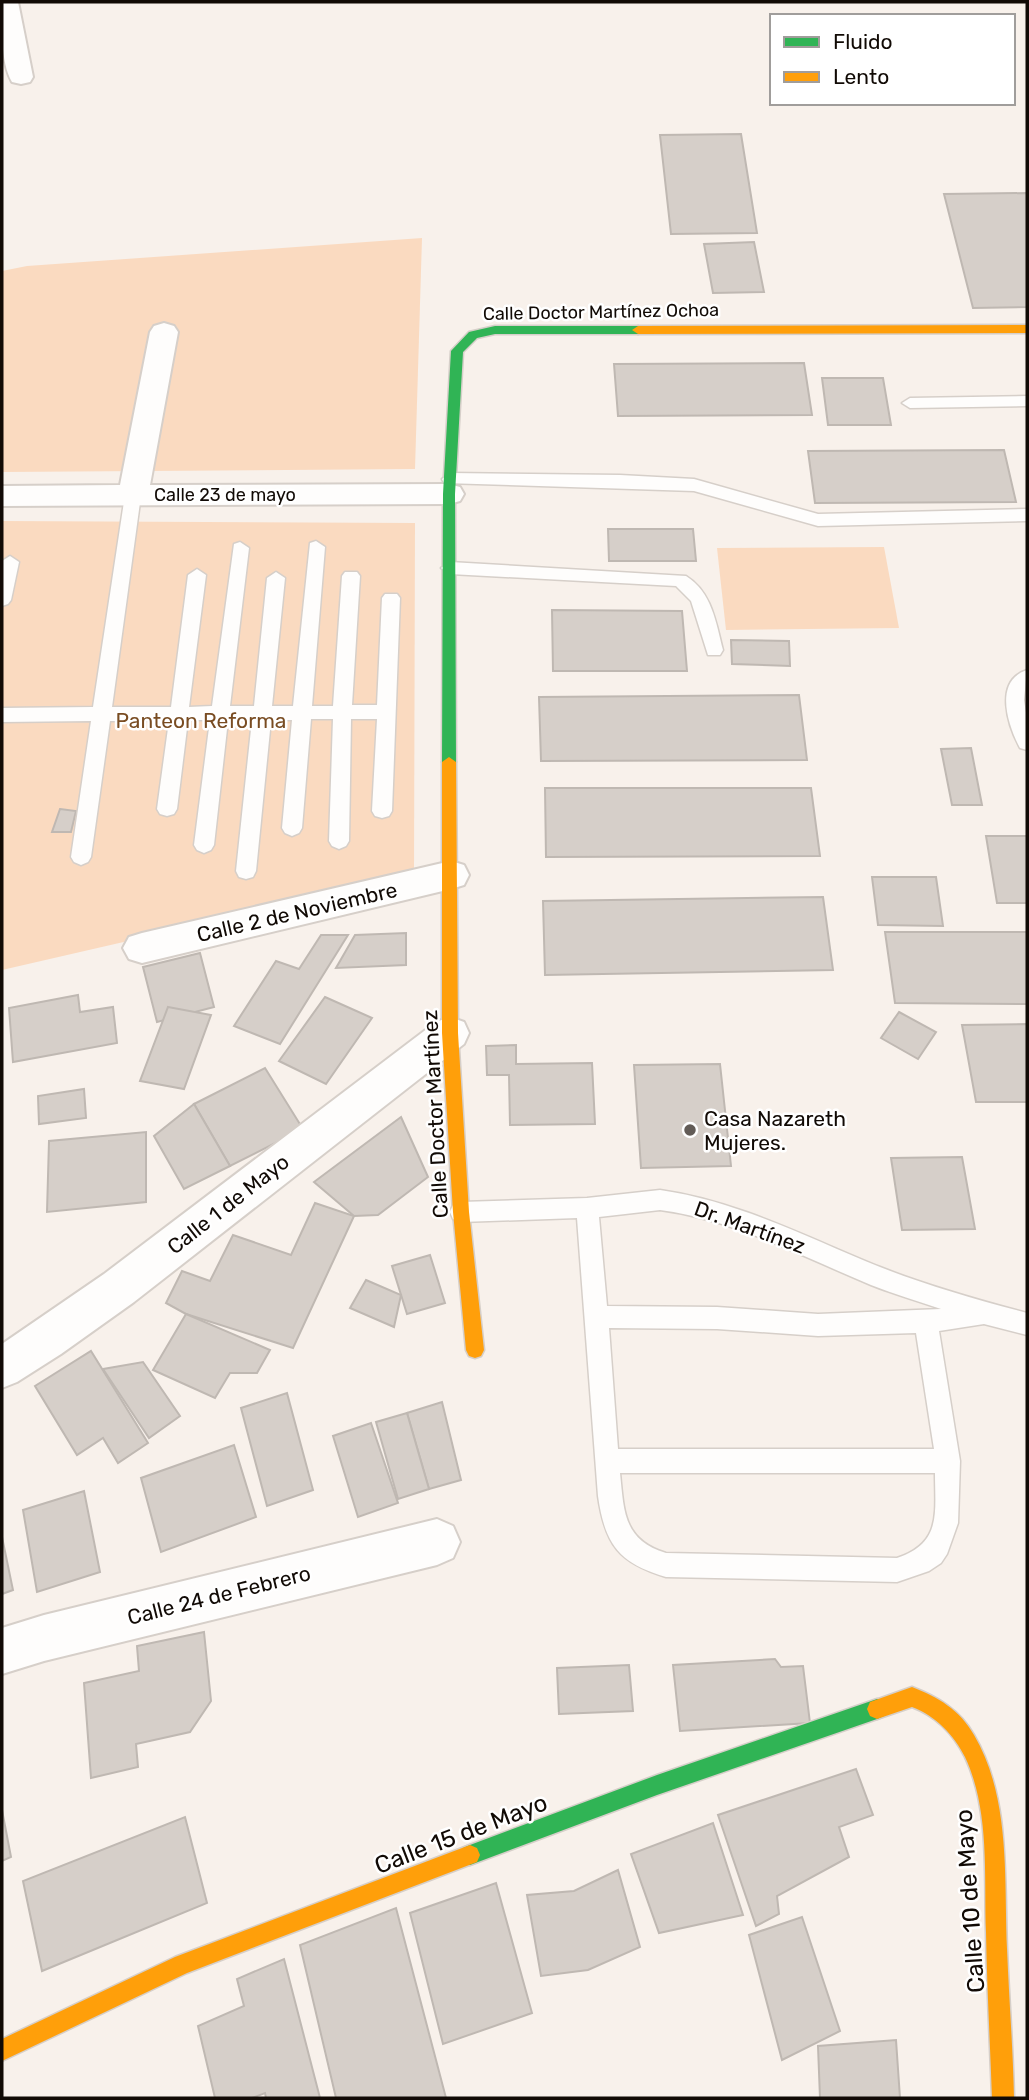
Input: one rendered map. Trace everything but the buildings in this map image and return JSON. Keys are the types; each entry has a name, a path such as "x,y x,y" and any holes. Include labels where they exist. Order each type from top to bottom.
{"street":[{"path":"6,2 21,77"},
{"name":"Calle Doctor Martínez Ochoa","path":"451,876 449,486 457,351 463,340 477,332 1027,329"},
{"path":"133,495 164,332"},
{"name":"Calle 23 de mayo","path":"2,496 449,486"},
{"name":"Calle 2 de Noviembre","path":"142,948 451,876"},
{"name":"Calle Doctor Martínez","path":"451,876 450,1033 461,1212 475,1350"},
{"name":"Calle 1 de Mayo","path":"2,1368 119,1288 450,1033"},
{"name":"Calle 24 de Febrero","path":"2,1651 44,1638 437,1542"},
{"name":"Calle 15 de Mayo","path":"2,2050 182,1964 657,1785 898,1700 912,1697 926,1700 943,1712"},
{"name":"Calle 10 de Mayo","path":"943,1712 969,1744 984,1784 993,1849 1003,2098"}],"lane":[{"path":"910,404 1027,401"},
{"path":"449,486 620,481 694,485 818,520 1027,515"},
{"path":"81,857 133,495"},
{"path":"292,828 304,713 316,547"},
{"path":"204,845 240,548"},
{"path":"2,600 9,562"},
{"path":"450,568 680,580 689,585 698,597 713,650"},
{"path":"167,809 197,575"},
{"path":"339,841 341,712 351,576"},
{"path":"246,871 276,578"},
{"path":"382,811 391,598"},
{"path":"1027,677 1021,682 1015,695 1014,708 1027,743"},
{"path":"2,715 385,712"},
{"name":"Dr. Martínez","path":"461,1212 587,1208 660,1200 696,1205 774,1232 878,1277 984,1313 1027,1324"},
{"path":"587,1208 607,1461 617,1530 625,1545 635,1555 650,1562 666,1565 897,1570 931,1555 940,1543 943,1531 948,1461 926,1322"},
{"path":"597,1317 717,1318 818,1325 926,1322 984,1313"},
{"path":"607,1461 948,1461"}],"green space":[{"path":"422,238 415,469 2,472 2,271 27,266"},
{"name":"Panteon Reforma","path":"2,521 415,523 414,875 2,970"},
{"path":"884,547 899,628 726,630 717,548"}],"traffic: fast":[{"path":"449,762 449,494 457,351 473,335 495,330 638,330"},
{"path":"470,1855 657,1785 877,1709"}],"traffic: slow":[{"path":"638,330 1027,329"},
{"path":"449,762 450,1033 461,1212 475,1350"},
{"path":"877,1709 912,1697 924,1701 944,1714 960,1731 977,1763 988,1804 993,1847 1003,2098"},
{"path":"2,2050 182,1964 470,1855"}],"place":[{"name":"Casa Nazareth Mujeres.","path":"690,1130"}]}
